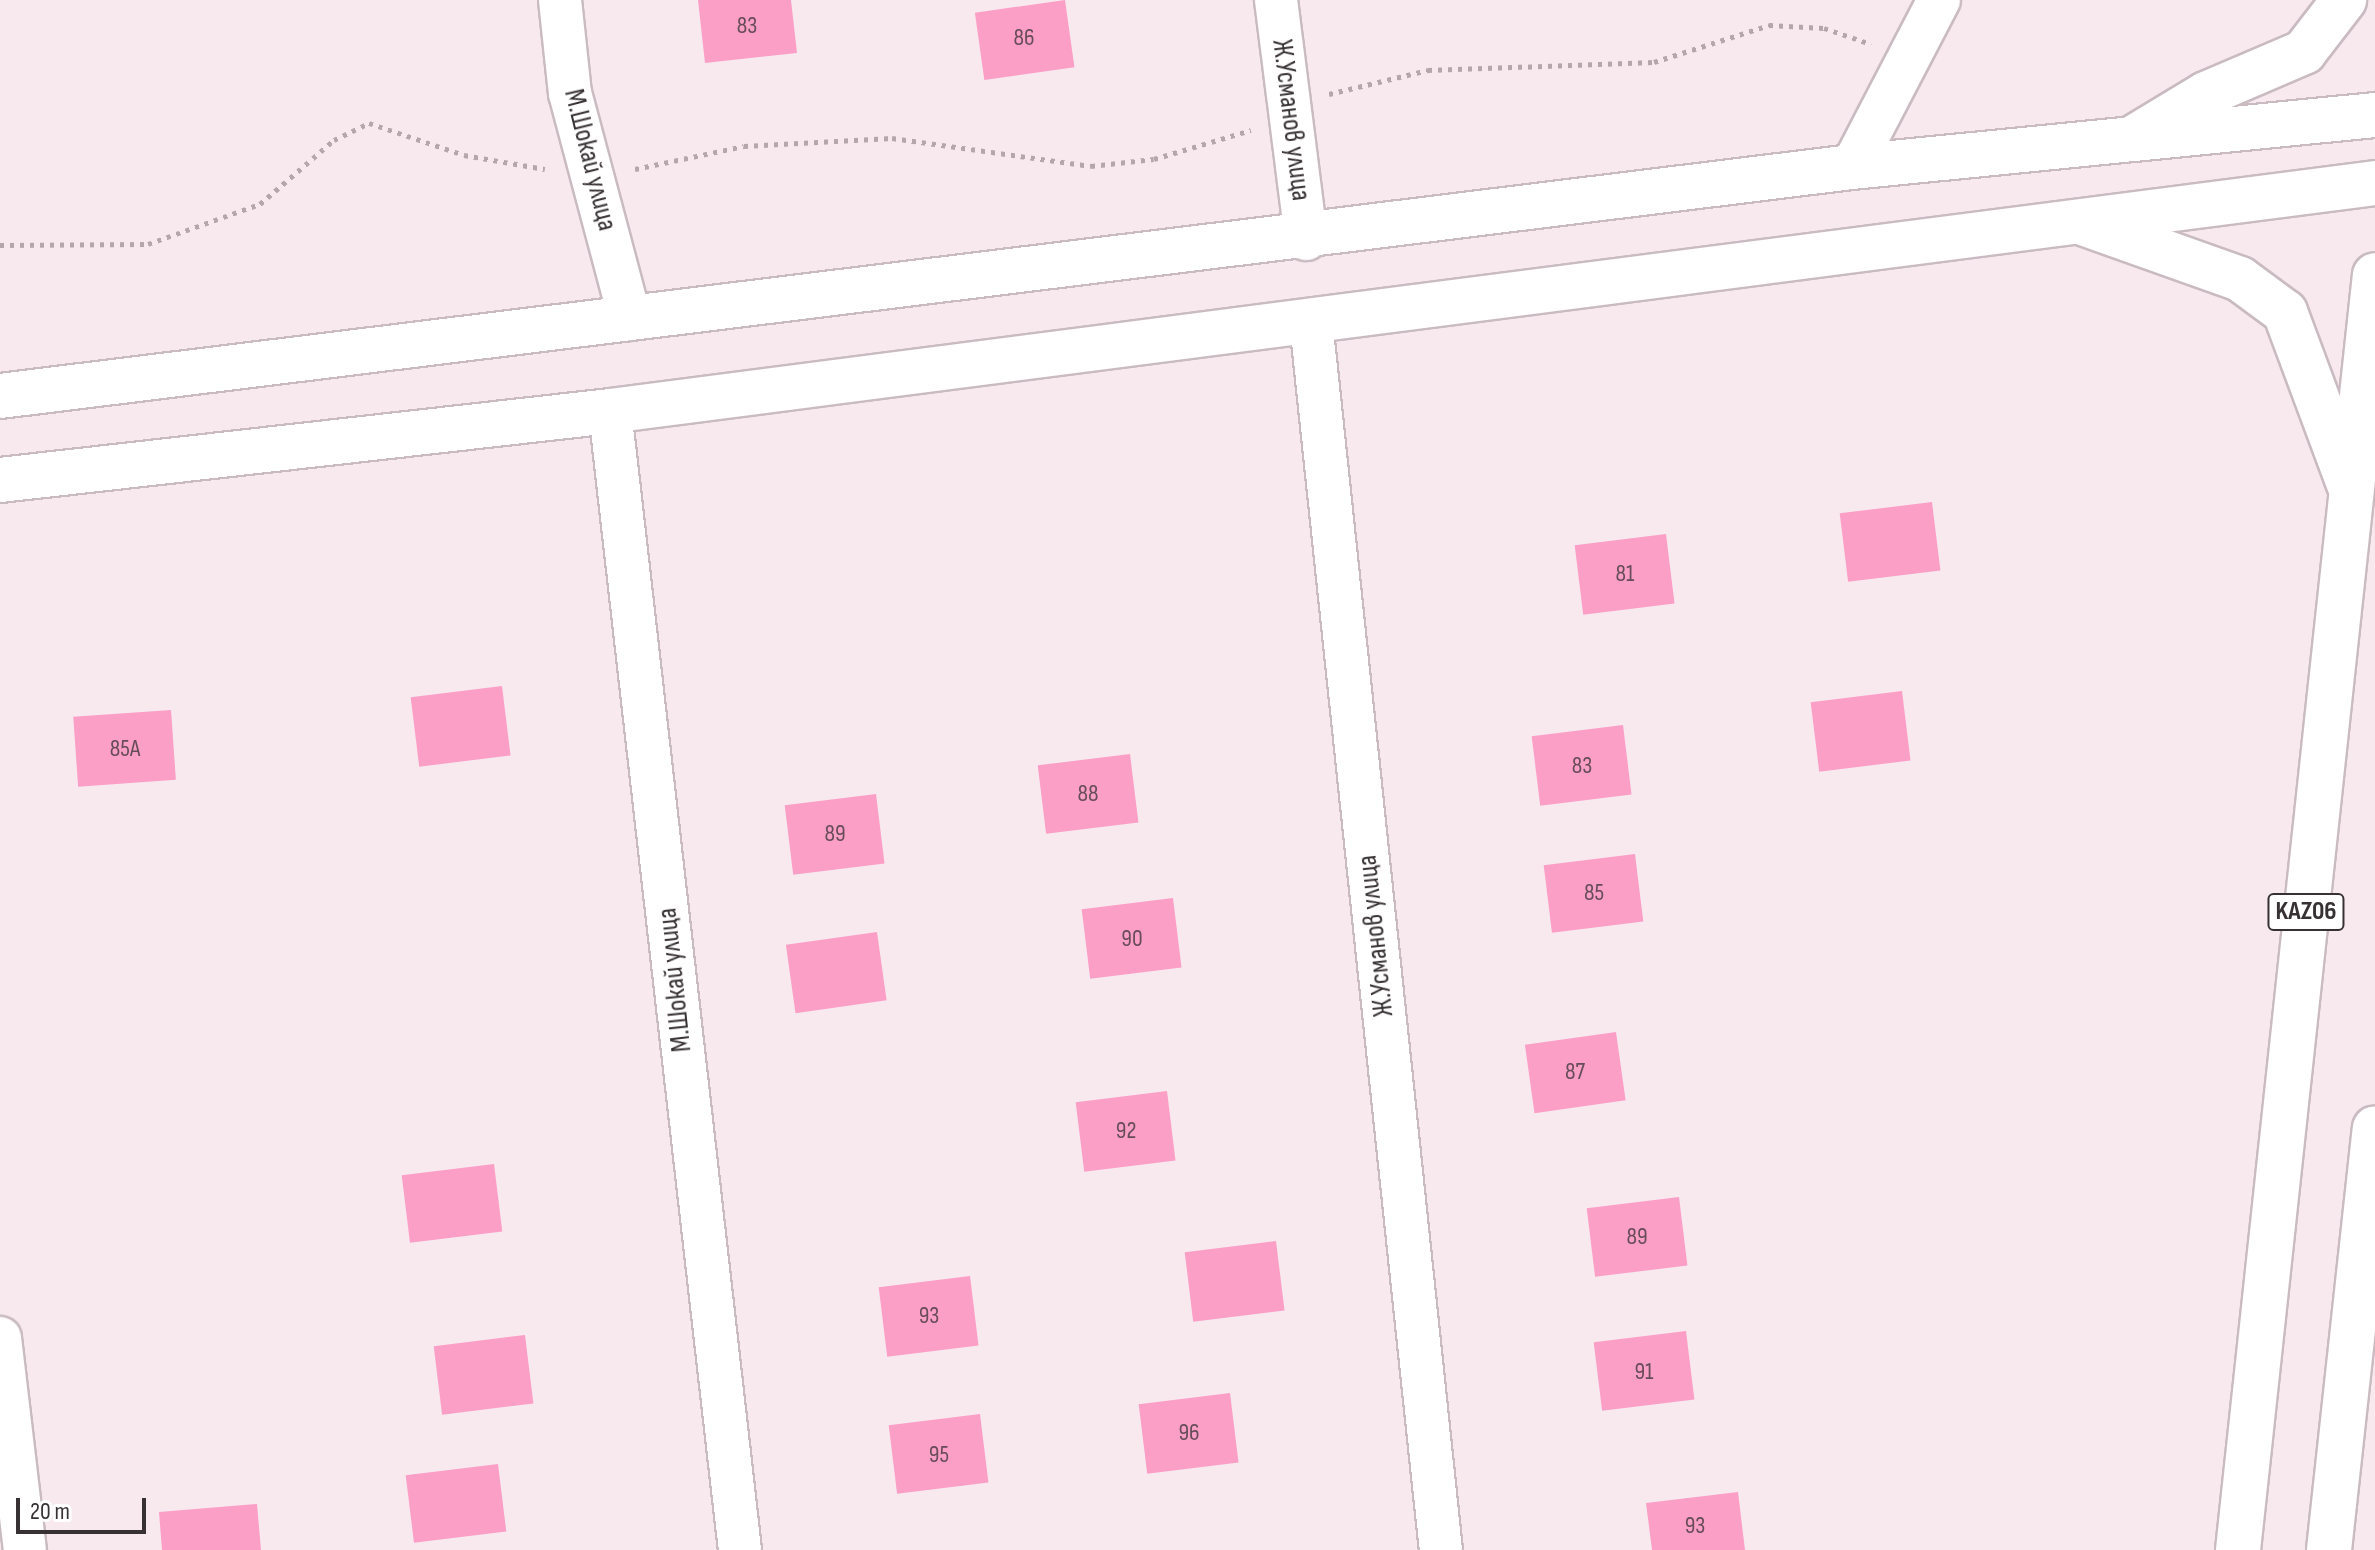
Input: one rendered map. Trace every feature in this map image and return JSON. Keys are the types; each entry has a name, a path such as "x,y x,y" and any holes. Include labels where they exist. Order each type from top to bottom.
{"main road":[{"path":"2133,138 2206,94 2304,52 2344,0"},
{"path":"0,396 1306,239 1852,167 2375,115"},
{"path":"0,480 610,411 2375,183"},
{"path":"2080,222 2240,279 2285,312 2352,491"},
{"name":"KАZ06","path":"2238,1550 2375,275"},
{"path":"2329,1550 2375,1128"}],"street":[{"name":"М.Шокай улица","path":"560,0 570,93 630,319"},
{"name":"Ж.Усманов улица","path":"1276,0 1306,239"},
{"path":"1852,167 1939,0"},
{"name":"Ж.Усманов улица","path":"1311,322 1441,1550"},
{"name":"М.Шокай улица","path":"610,411 740,1550"},
{"path":"0,1338 25,1550"}],"path":[{"path":"0,245 148,244 260,204 334,140 369,123 530,169 626,171 744,146 892,138 1091,166 1219,145 1335,91 1428,70 1654,62 1769,25 1824,28 1910,58"}],"building":[{"path":"698,0 791,0 797,53 705,63"},
{"path":"1065,0 1074,67 984,80 975,13"},
{"path":"1932,502 1940,570 1848,582 1840,513"},
{"path":"1666,534 1675,603 1583,615 1575,545"},
{"path":"502,686 511,755 419,767 411,697"},
{"path":"1902,691 1911,760 1819,772 1811,702"},
{"path":"171,710 176,780 78,787 73,717"},
{"path":"1623,725 1632,794 1540,806 1532,736"},
{"path":"1130,754 1138,822 1046,834 1038,765"},
{"path":"876,794 885,863 793,875 785,805"},
{"path":"1635,854 1643,921 1552,933 1544,865"},
{"path":"1173,898 1182,967 1090,979 1082,909"},
{"path":"877,932 887,1000 795,1013 786,945"},
{"path":"1616,1032 1626,1100 1534,1113 1525,1045"},
{"path":"1167,1091 1176,1160 1084,1172 1076,1102"},
{"path":"494,1164 502,1231 410,1243 402,1175"},
{"path":"1679,1197 1687,1265 1595,1277 1587,1208"},
{"path":"1276,1241 1285,1310 1193,1322 1185,1252"},
{"path":"970,1276 979,1345 887,1357 879,1287"},
{"path":"1686,1331 1694,1399 1602,1411 1594,1342"},
{"path":"525,1335 533,1403 442,1415 434,1346"},
{"path":"1230,1393 1239,1462 1147,1474 1139,1404"},
{"path":"980,1414 988,1482 897,1494 889,1425"},
{"path":"498,1464 506,1531 414,1543 406,1475"},
{"path":"1738,1492 1745,1550 1652,1550 1646,1503"},
{"path":"257,1504 261,1550 162,1550 159,1512"}]}
